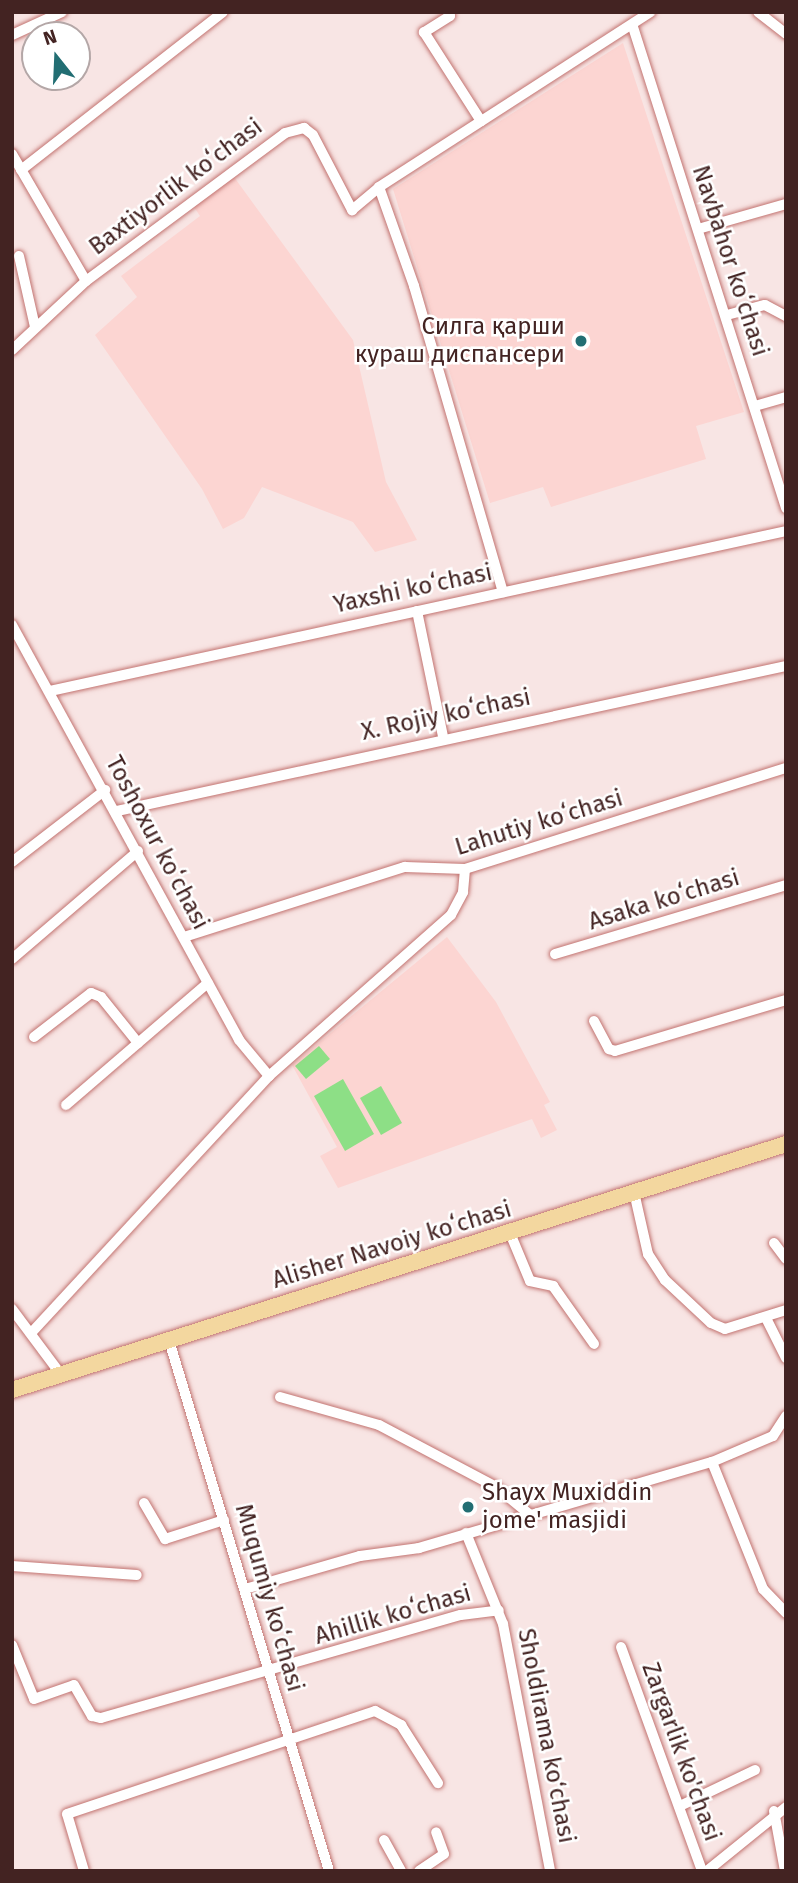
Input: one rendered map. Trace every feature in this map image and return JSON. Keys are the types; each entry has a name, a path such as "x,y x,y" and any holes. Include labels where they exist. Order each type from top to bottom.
{"main road":[{"name":"Alisher Navoiy koʻchasi","path":"12,1390 168,1337 510,1233 786,1144"}],"street":[{"path":"12,35 62,12"},
{"path":"22,170 223,12"},
{"path":"449,12 424,32 481,121"},
{"path":"758,12 786,34"},
{"name":"Baxtiyorlik koʻchasi","path":"12,350 86,281 294,130 313,135 352,210 379,187 633,27 646,14"},
{"name":"Navbahor koʻchasi","path":"633,27 727,315 786,508"},
{"path":"12,154 86,281"},
{"path":"379,187 414,286 503,592"},
{"path":"698,229 786,204"},
{"path":"19,256 35,327"},
{"path":"727,315 765,305 786,316"},
{"path":"755,406 786,397"},
{"name":"Yaxshi koʻchasi","path":"50,691 786,531"},
{"path":"417,611 443,736"},
{"name":"Toshoxur koʻchasi","path":"12,625 117,811 239,1040 270,1076"},
{"name":"X. Rojiy koʻchasi","path":"117,811 443,736 786,666"},
{"name":"Lahutiy koʻchasi","path":"184,937 405,867 465,869 786,768"},
{"path":"12,862 105,790"},
{"path":"12,959 138,851"},
{"path":"33,1331 270,1076 451,915 463,892 465,869"},
{"name":"Asaka koʻchasi","path":"555,954 786,885"},
{"path":"66,1105 208,983"},
{"path":"34,1037 83,997 95,993 138,1042"},
{"path":"594,1021 615,1051 786,1000"},
{"path":"634,1192 648,1254 665,1280 725,1329 786,1310"},
{"path":"510,1233 530,1281 553,1286 594,1344"},
{"path":"774,1243 786,1259"},
{"path":"12,1309 33,1331 60,1372"},
{"path":"766,1318 786,1359"},
{"name":"Muqumiy koʻchasi","path":"168,1337 329,1871"},
{"path":"280,1397 379,1425 496,1487 529,1514"},
{"path":"245,1589 466,1533 712,1462 773,1436 786,1416"},
{"path":"712,1462 763,1589 786,1613"},
{"path":"144,1503 165,1539 224,1520"},
{"name":"Sholdirama ko‘chasi","path":"466,1533 499,1610 550,1871"},
{"path":"12,1566 137,1575"},
{"name":"Ahillik koʻchasi","path":"16,1666 34,1699 74,1685 92,1716 101,1718 461,1615 499,1610"},
{"path":"12,1645 16,1666"},
{"name":"Zargarlik ko'chasi","path":"621,1647 705,1871"},
{"path":"84,1871 67,1814 290,1744 375,1711 386,1713 401,1725 438,1783"},
{"path":"682,1805 755,1770"},
{"path":"705,1871 774,1811 786,1807"},
{"path":"774,1811 785,1871"},
{"path":"419,1871 445,1851 436,1832"},
{"path":"384,1840 401,1871"}],"shaded area":[{"name":"Силга қарши кураш диспансери","path":"623,43 744,412 696,426 706,459 551,507 543,487 490,503 393,189"},
{"path":"234,177 353,340 386,482 417,540 375,552 353,522 262,487 244,518 223,529 202,489 95,335 137,297 121,276 200,216 194,207"},
{"path":"447,937 496,1002 550,1102 544,1105 557,1130 541,1138 532,1119 338,1188 320,1156 337,1147 292,1065"}],"green space":[{"path":"319,1046 330,1059 306,1079 295,1066"},
{"path":"343,1079 374,1134 345,1151 314,1096"},
{"path":"381,1086 402,1123 381,1135 360,1098"}],"place":[{"name":"Силга қарши кураш диспансери","path":"581,341"},
{"name":"Shayx Muxiddin jome' masjidi","path":"468,1507"}]}
